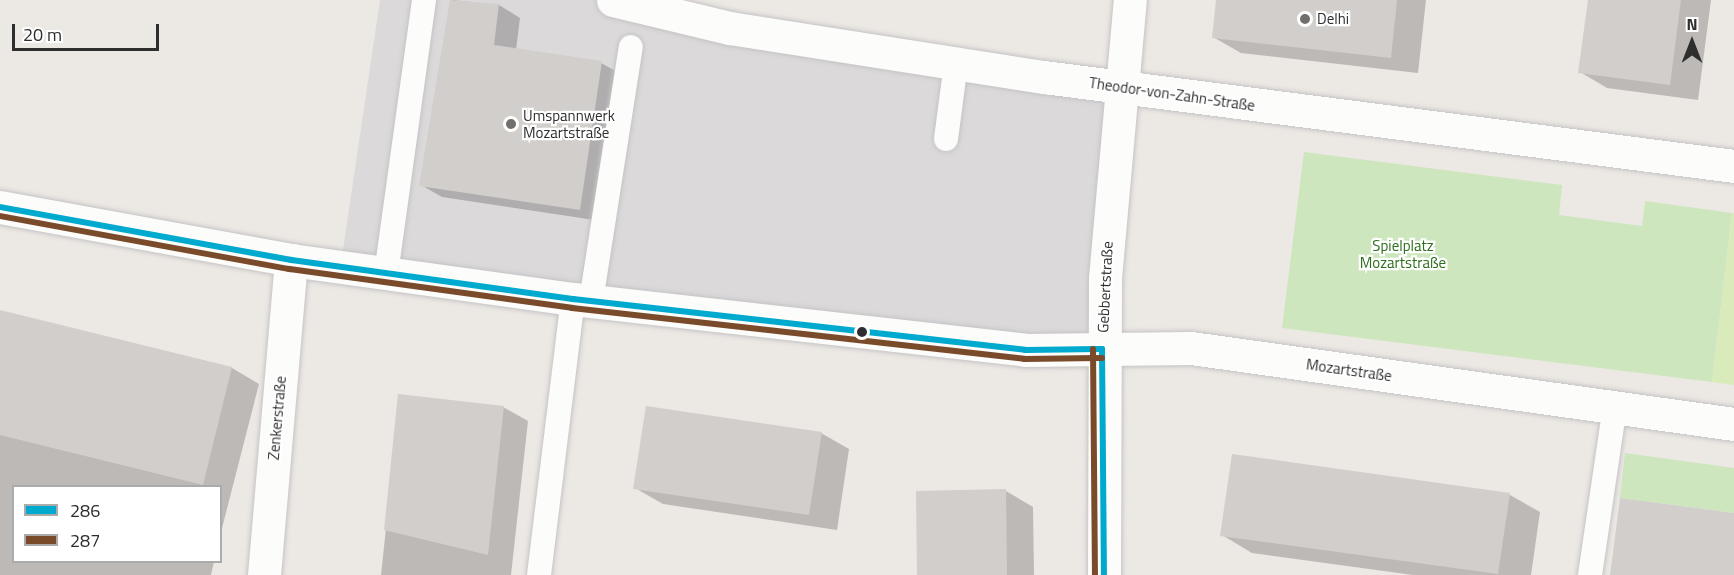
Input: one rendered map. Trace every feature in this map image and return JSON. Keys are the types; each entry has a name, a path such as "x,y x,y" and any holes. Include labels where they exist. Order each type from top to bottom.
{"street":[{"name":"Theodor-von-Zahn-Straße","path":"613,0 730,28 956,63 1121,87 1734,166"},
{"name":"Gebbertstraße","path":"1104,575 1102,349 1121,87 1130,0"},
{"name":"Mozartstraße","path":"0,207 291,261 582,300 1025,350 1191,348 1734,424"},
{"name":"Zenkerstraße","path":"264,575 291,261"}],"lane":[{"path":"386,274 424,0"},
{"path":"539,575 582,300 631,47"},
{"path":"946,139 956,63"},
{"path":"1590,575 1615,406"}],"shaded area":[{"path":"380,0 597,0 1116,93 1094,356 340,270"}],"green space":[{"name":"Spielplatz Mozartstraße","path":"1304,152 1562,185 1559,215 1642,226 1645,201 1732,213 1712,382 1282,328"},
{"path":"1732,213 1734,213 1734,385 1712,382"},
{"path":"1625,453 1734,468 1734,513 1620,498"}],"building":[{"name":"Umspannwerk Mozartstraße","path":"450,0 499,4 494,45 602,61 580,210 419,186"},
{"name":"Delhi","path":"1216,0 1397,0 1391,58 1212,38"},
{"path":"1588,0 1681,0 1670,85 1578,73"},
{"path":"0,310 232,367 203,485 0,435"},
{"path":"398,394 504,406 488,555 384,530"},
{"path":"646,406 822,432 809,515 633,489"},
{"path":"1232,454 1510,493 1498,574 1220,536"},
{"path":"1006,489 1007,575 917,575 916,491"},
{"path":"1620,498 1734,513 1734,575 1610,575"}],"transit line":[{"name":"286","path":"0,207 291,260 573,299 1025,350 1102,349"},
{"name":"287","path":"0,216 289,269 572,308 1024,359 1102,358"},
{"name":"287","path":"1093,349 1095,575"},
{"name":"286","path":"1102,349 1104,575"}],"place":[{"name":"Delhi","path":"1305,19"},
{"name":"Umspannwerk Mozartstraße","path":"511,124"}]}
